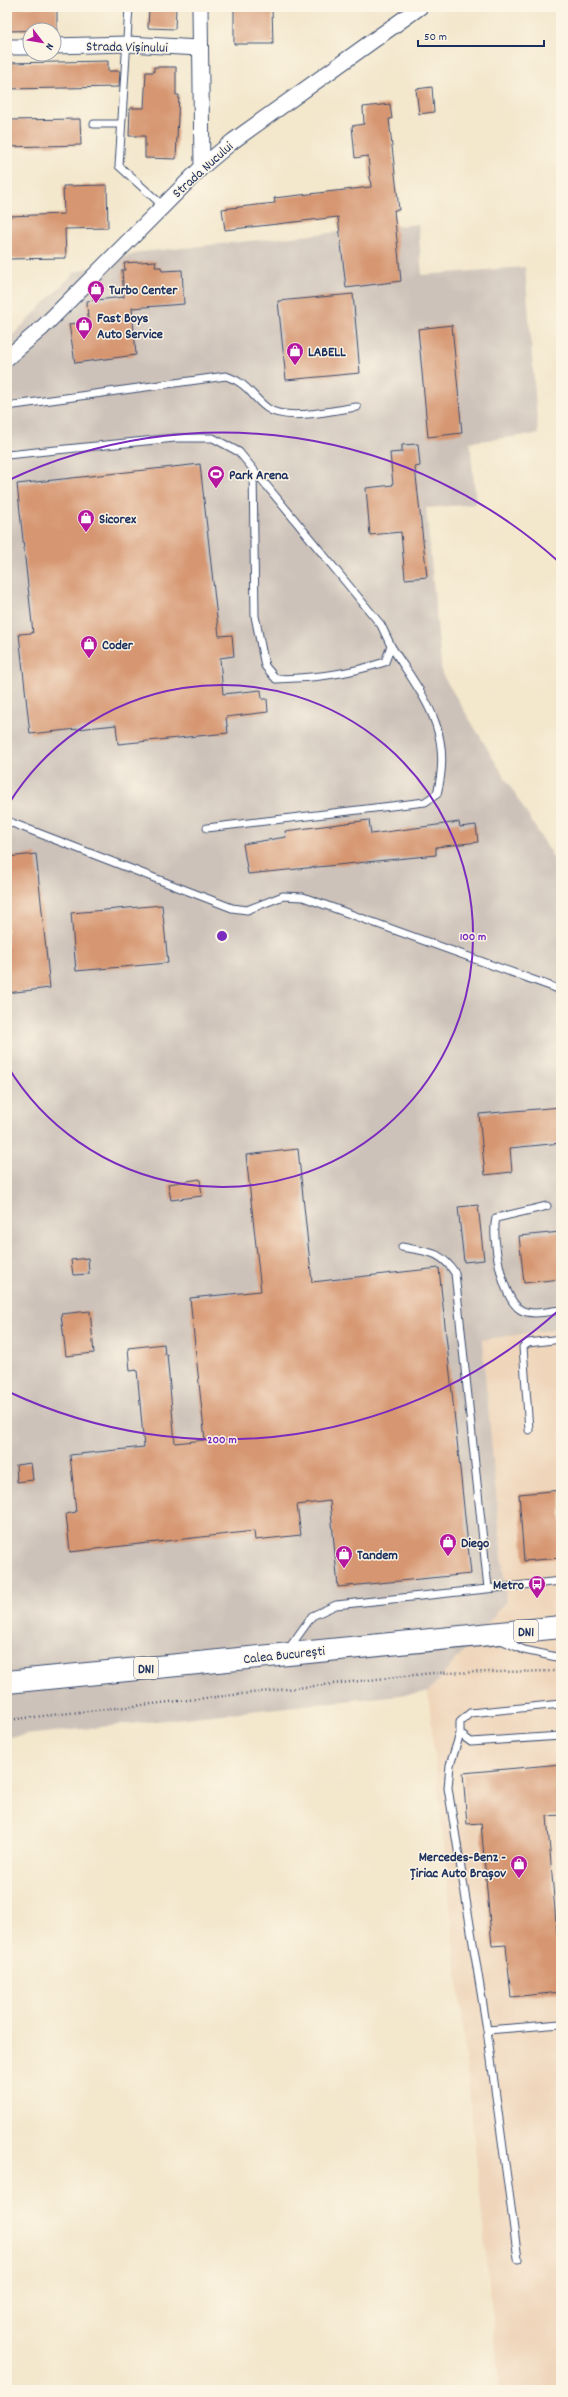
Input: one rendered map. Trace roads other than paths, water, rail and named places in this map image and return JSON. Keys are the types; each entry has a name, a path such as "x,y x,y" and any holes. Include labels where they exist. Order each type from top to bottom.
{"main road":[{"name":"Calea București","path":"7,1682 561,1627"}],"street":[{"path":"200,7 199,48 202,167"},
{"name":"Strada Nucului","path":"7,358 42,328 162,205 202,167 233,141 420,7"},
{"name":"Strada Vișinului","path":"62,46 127,44 199,48"},
{"path":"7,47 22,46"}],"lane":[{"path":"129,7 119,166 162,205"},
{"path":"94,124 121,124"},
{"path":"7,406 226,376 247,386 267,408 284,416 357,407"},
{"path":"7,455 175,438 212,438 238,452 381,625 391,646 434,717 440,733 442,776 437,794 425,802 207,828"},
{"path":"253,470 255,616 264,666 276,679 320,677 353,672 385,662 391,646"},
{"path":"7,821 232,908 247,910 283,896 303,897 561,990"},
{"path":"548,1206 496,1218 494,1227 503,1284 514,1302 520,1309 529,1313 561,1310"},
{"path":"402,1247 437,1253 446,1260 455,1273 488,1588"},
{"path":"528,1430 523,1347 528,1343 561,1339"},
{"path":"284,1654 312,1616 336,1605 561,1581"},
{"path":"490,1634 524,1650 561,1658"},
{"path":"518,2259 487,2030 448,1788 450,1765 460,1734 460,1722 470,1713 561,1704"},
{"path":"460,1734 471,1742 561,1736"},
{"path":"487,2030 561,2024"}],"place":[{"name":"Turbo Center","path":"96,304"},
{"name":"Fast Boys Auto Service","path":"84,340"},
{"name":"LABELL","path":"295,366"},
{"name":"Park Arena","path":"216,489"},
{"name":"Sicorex","path":"86,533"},
{"name":"Coder","path":"89,659"},
{"name":"Diego","path":"448,1557"},
{"name":"Tandem","path":"344,1569"},
{"name":"Metro","path":"537,1599"},
{"name":"Mercedes-Benz - Țiriac Auto Brașov","path":"519,1879"}]}
